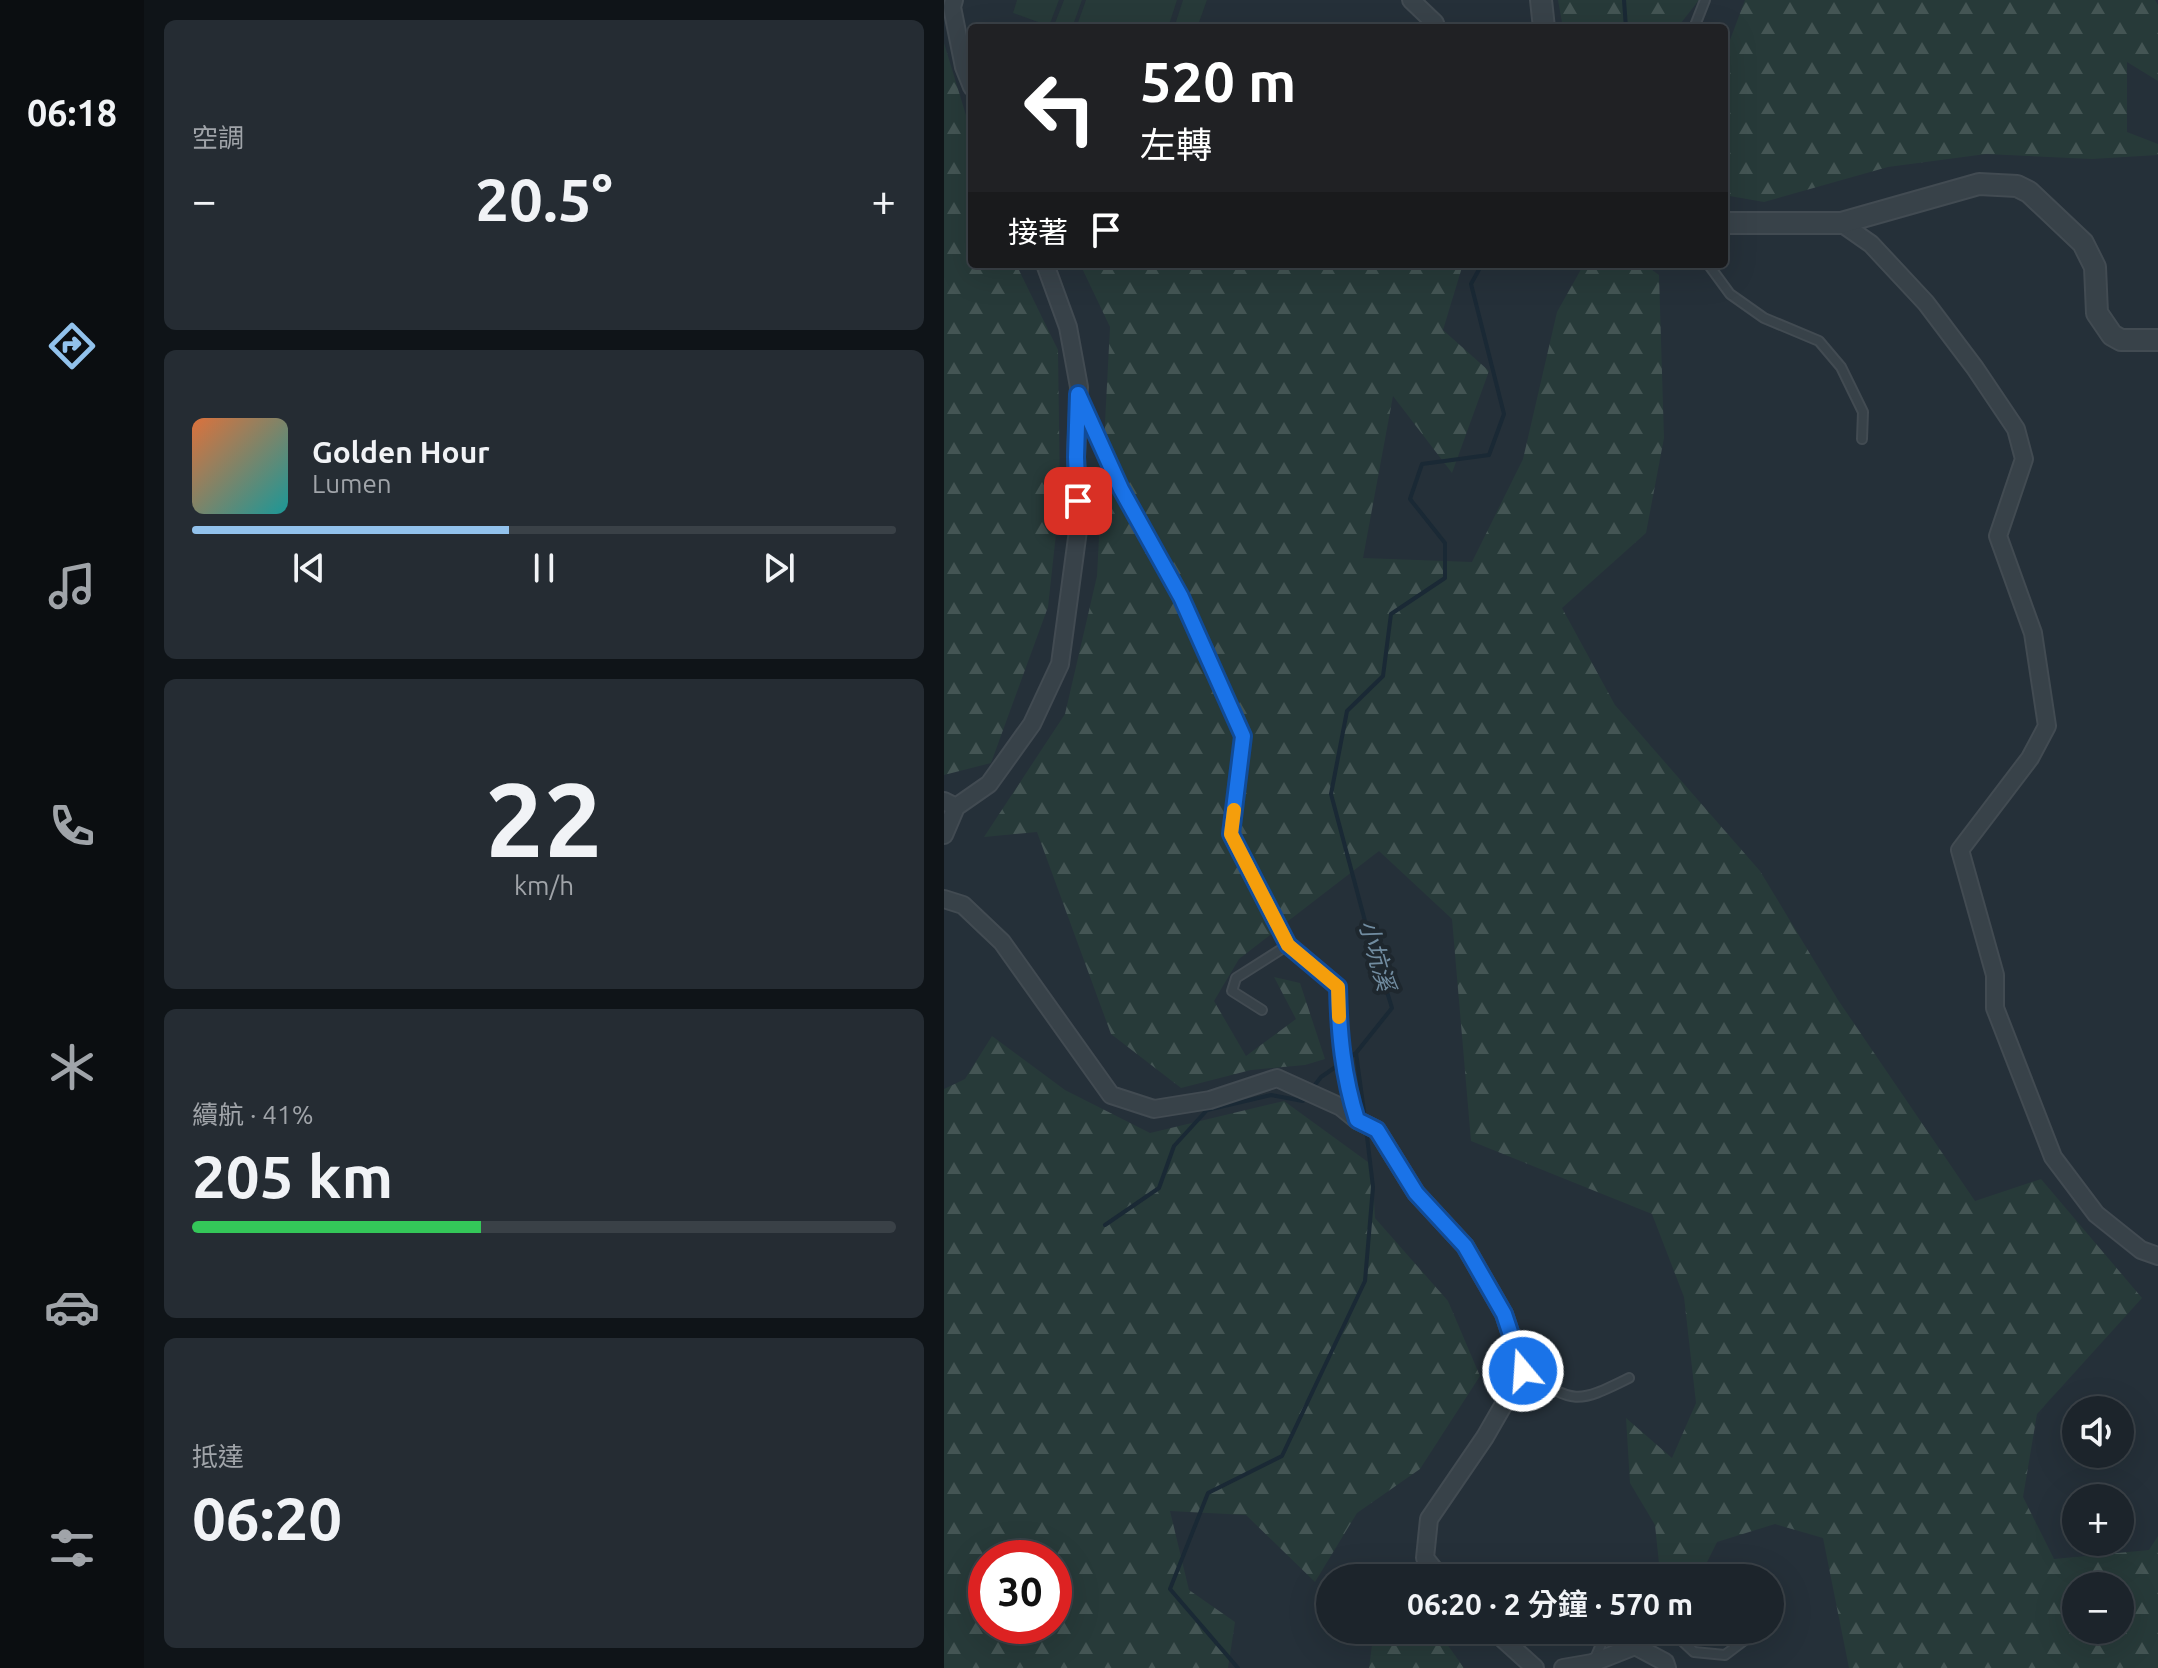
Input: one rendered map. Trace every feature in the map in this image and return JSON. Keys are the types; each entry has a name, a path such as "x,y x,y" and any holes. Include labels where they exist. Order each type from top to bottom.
{"street":[{"path":"954,0 952,7 968,77"},
{"path":"1411,0 1435,24"},
{"path":"1541,0 1544,24"},
{"path":"1728,223 1841,223 1979,184 2017,186 2029,192 2083,243 2091,255 2095,267 2097,313 2112,335 2121,340 2158,340"},
{"path":"1841,223 1871,244 1926,303 2016,429 2024,459 1998,536 2033,633 2047,726 2030,758 1960,850 1995,975 1995,1008 2053,1157 2096,1214 2141,1250 2158,1256"},
{"path":"944,835 950,804 989,784 1032,724 1060,664 1079,523 1076,457 1078,394 1068,327 1046,268"},
{"path":"944,899 963,905 1002,942 1111,1095 1154,1109 1210,1100 1277,1078 1341,1107 1377,1130 1416,1193 1465,1246 1504,1314 1523,1371 1485,1437 1429,1519 1425,1558 1430,1564"},
{"path":"1508,1644 1535,1668"},
{"path":"1563,1668 1592,1663 1635,1646 1665,1662 1667,1668"}],"lane":[{"path":"1696,24 1705,0"},
{"path":"1711,268 1730,294 1764,318 1819,341 1841,367 1863,412 1862,439"},
{"path":"1078,394 1121,489 1181,597 1243,736 1231,834 1288,945 1338,987 1340,1045 1347,1087 1357,1120"},
{"path":"1262,1010 1232,991 1236,978 1288,945"},
{"path":"1523,1371 1563,1396 1591,1397 1629,1378"},
{"path":"1592,1663 1601,1644"},
{"path":"1685,1644 1694,1652 1725,1655 1740,1644"}],"green space":[{"path":"1017,0 1059,0 1050,24 1013,13"},
{"path":"1064,0 1082,0 1073,24 1055,24"},
{"path":"1086,0 1177,0 1169,24 1077,24"},
{"path":"1183,0 1207,0 1198,24 1175,24"},
{"path":"1558,0 1699,0 1680,24 1562,24"},
{"path":"1745,0 2155,0 2158,5 2158,81 2127,62 2127,132 2158,144 2158,155 2092,159 1986,154 1888,167 1764,202 1728,196 1728,45"},
{"path":"944,43 968,122 968,268 1018,268 1058,350 1060,497 1048,607 991,763 944,775"},
{"path":"1082,268 1462,268 1443,330 1489,371 1452,473 1393,396 1363,558 1472,562 1523,459 1557,312 1582,268 1649,268 1659,275 1664,438 1646,533 1562,608 1615,705 1760,871 1838,1000 1975,1201 2041,1179 2142,1298 2037,1414 2023,1497 2054,1559 2134,1556 2134,1551 2149,1550 2158,1536 2158,1668 1849,1668 1823,1538 1775,1524 1717,1542 1706,1564 1659,1564 1655,1525 1630,1483 1626,1418 1672,1458 1696,1403 1684,1297 1652,1214 1471,1141 1452,919 1379,851 1239,959 1214,1001 1246,1056 1296,1019 1274,977 1300,983 1325,1059 1305,1065 1251,1070 1181,1088 1111,1034 1037,832 984,837 1065,714 1097,576 1110,327"},
{"path":"992,1036 1065,1090 1150,1133 1284,1101 1372,1165 1375,1218 1448,1301 1480,1376 1420,1469 1357,1513 1326,1564 1316,1564 1315,1582 1246,1515 1170,1511 1189,1590 1235,1622 1228,1668 944,1668 944,1089 965,1079"},
{"path":"1372,1644 1447,1644 1464,1668 1369,1668"}],"waterway":[{"name":"小坑溪","path":"1624,0 1626,24"},
{"name":"小坑溪","path":"1365,1119 1356,1053 1392,1008 1331,794 1347,711 1383,676 1391,614 1445,578 1445,543 1410,499 1422,464 1489,455 1504,414 1471,284 1480,268"},
{"path":"1311,1090 1321,1077 1356,1053"},
{"path":"1105,1225 1159,1188 1174,1146 1207,1110 1271,1095 1303,1101 1306,1097"},
{"name":"小坑溪","path":"1238,1668 1170,1589 1208,1493 1282,1456 1365,1281 1373,1187 1366,1128"}],"slow traffic":[{"path":"1234,810 1231,834 1288,945 1338,987 1339,1017"}],"route":[{"path":"1078,501 1078,394 1121,489 1181,597 1243,736 1231,834 1288,945 1338,987 1340,1045 1347,1087 1357,1120 1377,1130 1416,1193 1465,1246 1504,1314 1523,1371"}]}
